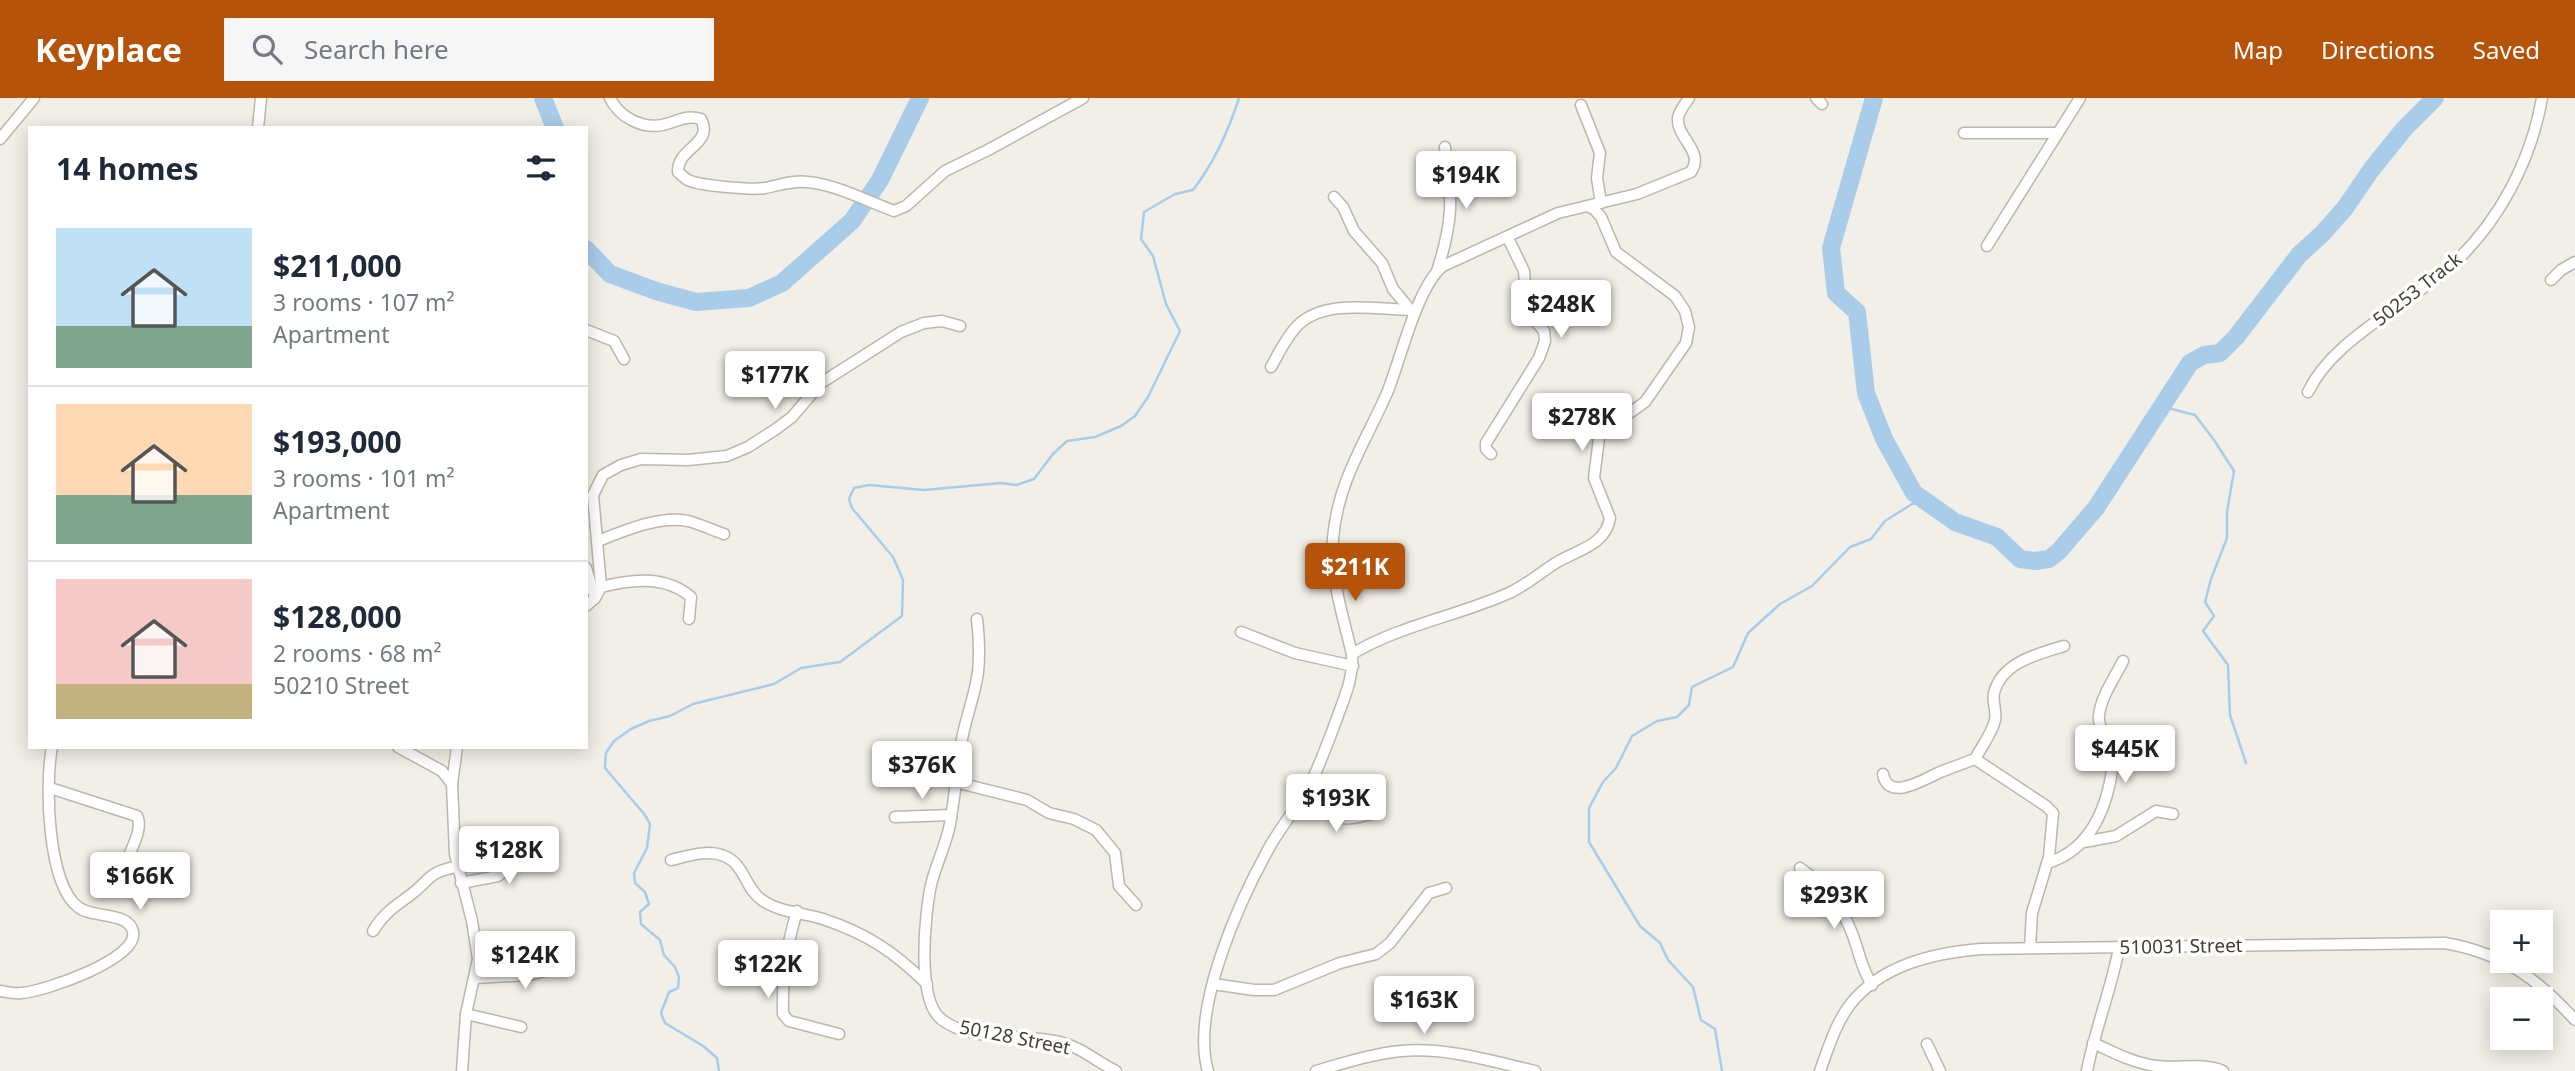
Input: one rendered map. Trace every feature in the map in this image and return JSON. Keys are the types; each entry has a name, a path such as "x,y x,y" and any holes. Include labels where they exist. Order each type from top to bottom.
{"street":[{"path":"0,139 34,98"},
{"path":"258,126 261,98"},
{"path":"610,98 623,115 647,126 663,125 691,116 701,119 704,125 699,142 681,156 678,163 678,172 685,179 698,184 721,184 745,190 806,181 866,199 894,211 906,206 945,171 1083,98"},
{"path":"1437,271 1558,213 1637,194 1685,176 1694,169 1692,149 1678,121 1689,98"},
{"path":"1987,246 2080,98"},
{"name":"50253 Track","path":"2308,392 2316,376 2340,350 2447,270 2488,226 2509,192 2529,150 2542,98"},
{"path":"1581,105 1600,153 1597,178 1601,203"},
{"path":"1964,133 2058,133"},
{"path":"1208,1071 1204,1044 1213,984 1247,892 1270,846 1302,798 1322,758 1348,689 1353,666 1333,565 1335,522 1351,464 1388,391 1412,313 1437,271 1449,232 1451,180 1446,147"},
{"path":"1334,197 1343,207 1354,231 1382,263 1393,289 1412,313"},
{"path":"1352,654 1383,638 1510,592 1593,543 1605,533 1609,512 1595,484 1593,472 1600,430 1611,419 1631,412 1645,402 1686,343 1689,327 1685,311 1675,296 1616,252 1601,217 1594,209 1586,206"},
{"path":"1491,454 1486,449 1486,443 1539,359 1545,341 1544,331 1527,311 1524,271 1508,237"},
{"path":"2551,280 2575,262"},
{"path":"1271,367 1296,327 1317,313 1348,309 1412,313"},
{"path":"588,604 601,587 593,495 603,475 621,465 641,459 688,460 727,456 748,447 792,417 821,383 901,332 924,323 942,321 960,326"},
{"path":"588,331 614,341 624,359"},
{"path":"598,541 639,526 673,520 687,521 724,534"},
{"path":"588,575 595,598"},
{"path":"601,587 631,579 652,581 682,590 691,597 689,619"},
{"name":"50128 Street","path":"977,619 977,675 964,728 951,816 928,901 925,930 927,984 937,1015 951,1025 991,1035 1074,1045 1116,1071"},
{"path":"1241,632 1295,653 1353,666"},
{"path":"1883,774 1886,783 1904,788 1975,759 1995,719 1993,698 2003,679 2022,660 2064,646"},
{"path":"2084,842 2101,815 2108,792 2112,749 2098,716 2123,661"},
{"path":"0,991 22,993 44,989 83,974 129,947 134,939 128,922 89,913 72,901 63,888 54,858 50,788 52,749"},
{"path":"402,749 442,771 452,784"},
{"path":"457,749 452,784 456,867 478,953 466,1014 462,1071"},
{"path":"1975,759 2053,813 2052,841 2033,904 2030,948"},
{"path":"955,782 1027,800 1049,813 1085,823 1112,847 1119,887 1136,905"},
{"path":"50,788 137,816 140,821 128,858"},
{"path":"1302,798 1344,820 1364,817 1378,811"},
{"path":"2047,863 2084,842 2116,835 2156,811 2173,814"},
{"path":"895,817 951,816"},
{"path":"461,883 498,876 505,870 514,852 538,843"},
{"path":"671,860 707,853 723,855 739,866 761,900 825,920 872,940 900,958 927,984"},
{"path":"373,931 388,910 416,890 430,875 456,867"},
{"path":"1800,869 1821,884 1837,905 1852,933 1863,972 1872,985"},
{"path":"1213,984 1274,990 1340,963 1376,954 1390,943 1429,892 1447,888"},
{"path":"796,911 782,976 783,1014 789,1021 839,1034"},
{"name":"510031 Street","path":"1820,1071 1838,1025 1849,1006 1892,971 1918,960 1950,952 2030,948 2445,943 2485,954 2525,973 2548,991 2575,1020"},
{"path":"2087,1071 2092,1043 2114,974 2119,948"},
{"path":"475,978 529,975 569,965"},
{"path":"466,1014 521,1027"},
{"path":"2092,1043 2142,1064 2182,1068 2211,1067 2223,1071"},
{"path":"1927,1044 1940,1071"},
{"path":"1316,1071 1383,1054 1421,1051 1465,1055 1535,1071"}],"waterway":[{"path":"543,98 554,126"},
{"path":"588,251 610,274 696,302 749,298 782,283 852,221 880,180 920,98"},
{"path":"719,1071 717,1058 703,1046 665,1023 661,1013 669,992 678,988 679,977 675,967 664,955 660,940 641,924 640,912 649,904 645,892 635,883 634,873 647,848 650,824 605,768 606,753 614,741 649,721 670,716 693,704 774,684 801,668 840,662 902,616 903,580 893,557 852,508 849,499 854,488 869,485 924,490 1001,483 1016,485 1034,479 1067,441 1095,437 1121,426 1135,416 1148,397 1180,331 1166,304 1153,256 1141,239 1144,212 1175,194 1193,190 1220,146 1239,98"},
{"path":"1874,98 1831,248 1836,293 1857,312 1866,393 1884,439 1914,493 1955,522 1997,537 2020,559 2035,561 2049,559 2059,551 2096,508 2190,363 2204,355 2220,353 2236,337 2299,255 2345,208 2404,129 2435,98"},
{"path":"2160,406 2195,415 2234,471 2227,512 2227,538 2205,602 2214,616 2203,631 2228,665 2230,715 2246,763"},
{"path":"1722,1071 1715,1029 1701,1020 1693,987 1668,960 1660,943 1640,926 1589,842 1589,808 1603,782 1616,768 1632,736 1657,721 1677,717 1689,705 1692,687 1733,667 1748,633 1780,604 1812,586 1850,547 1871,539 1885,521 1912,504 1927,501"}]}
